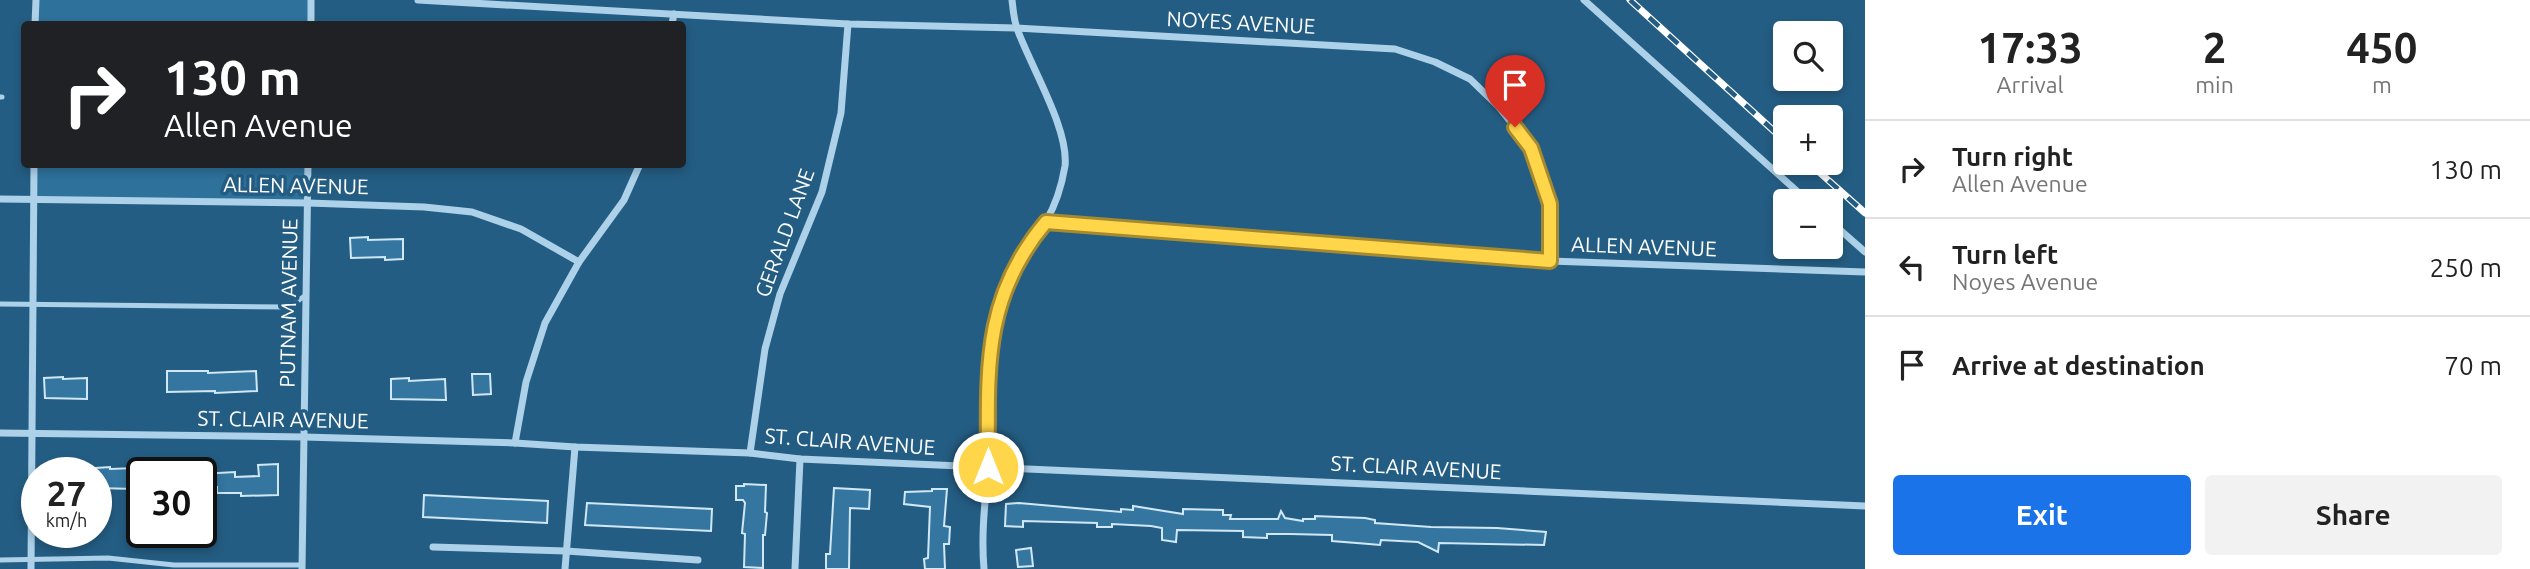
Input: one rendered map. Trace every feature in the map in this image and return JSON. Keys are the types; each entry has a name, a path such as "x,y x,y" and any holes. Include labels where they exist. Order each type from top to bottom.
{"street":[{"path":"36,0 36,21"},
{"path":"311,0 311,21"},
{"name":"NOYES AVENUE","path":"418,0 1395,49 1435,62 1470,79 1499,107 1531,148 1550,204 1550,261"},
{"path":"984,569 981,539 988,467 988,369 993,329 1012,269 1046,222 1065,165 1064,144 1016,28 1012,0"},
{"path":"1584,0 1795,189"},
{"path":"673,21 674,14"},
{"name":"GERALD LANE","path":"750,453 765,349 780,294 821,192 841,113 848,23"},
{"path":"31,569 34,168"},
{"name":"PUTNAM AVENUE","path":"302,567 309,168"},
{"path":"515,443 526,382 545,323 579,262 624,200 638,168"},
{"name":"ALLEN AVENUE","path":"0,199 308,203 424,207 472,212 521,229 579,262"},
{"name":"ALLEN AVENUE","path":"1046,222 1550,261 1865,272"},
{"path":"1843,233 1865,252"},
{"name":"ST. CLAIR AVENUE","path":"0,433 515,443 750,453 800,459 1865,506"},
{"path":"565,569 575,447"},
{"path":"795,569 800,459"},
{"path":"433,547 566,551 698,560"}],"lane":[{"path":"0,304 289,307 306,295"},
{"path":"0,560 108,558 174,565 302,567"}],"shaded area":[{"path":"36,0 311,0 311,21 35,21"},
{"path":"34,168 308,168 308,203 33,200"}],"building":[{"path":"368,237 368,240 403,239 403,259 351,258 350,238"},
{"path":"167,371 256,371 257,391 167,392"},
{"path":"472,374 490,374 491,394 473,395"},
{"path":"44,378 87,378 87,399 45,398"},
{"path":"409,378 409,381 445,379 446,400 391,399 391,379"},
{"path":"278,464 278,495 241,496 241,493 217,493 217,473 235,472 235,477 259,476 258,465"},
{"path":"126,468 126,489 112,488 112,469"},
{"path":"766,485 763,568 744,567 745,534 742,533 745,503 743,500 736,500 736,486"},
{"path":"834,488 870,490 869,509 850,508 849,569 826,569 826,554 830,554"},
{"path":"947,489 944,526 950,527 949,544 944,544 945,569 925,569 924,559 928,558 930,507 904,504 905,492"},
{"path":"424,495 548,501 547,523 423,517"},
{"path":"587,503 712,509 711,531 585,525"},
{"path":"1006,504 1121,512 1121,509 1133,510 1133,506 1183,514 1183,509 1223,510 1223,515 1231,515 1230,519 1278,519 1281,511 1285,518 1303,521 1315,519 1315,516 1365,518 1375,520 1375,523 1546,532 1544,545 1439,543 1438,552 1418,542 1381,540 1380,545 1332,541 1332,535 1267,534 1267,538 1243,537 1243,531 1177,530 1176,542 1162,540 1162,528 1151,526 1112,524 1112,527 1097,527 1097,523 1023,521 1023,527 1005,526"},
{"path":"1031,548 1033,566 1018,567 1016,550"}],"railway":[{"path":"1630,0 1773,130"},
{"path":"1822,175 1865,213"}],"route":[{"path":"988,467 988,369 996,318 1012,269 1046,222 1550,261 1550,204 1531,148 1515,127"}]}
